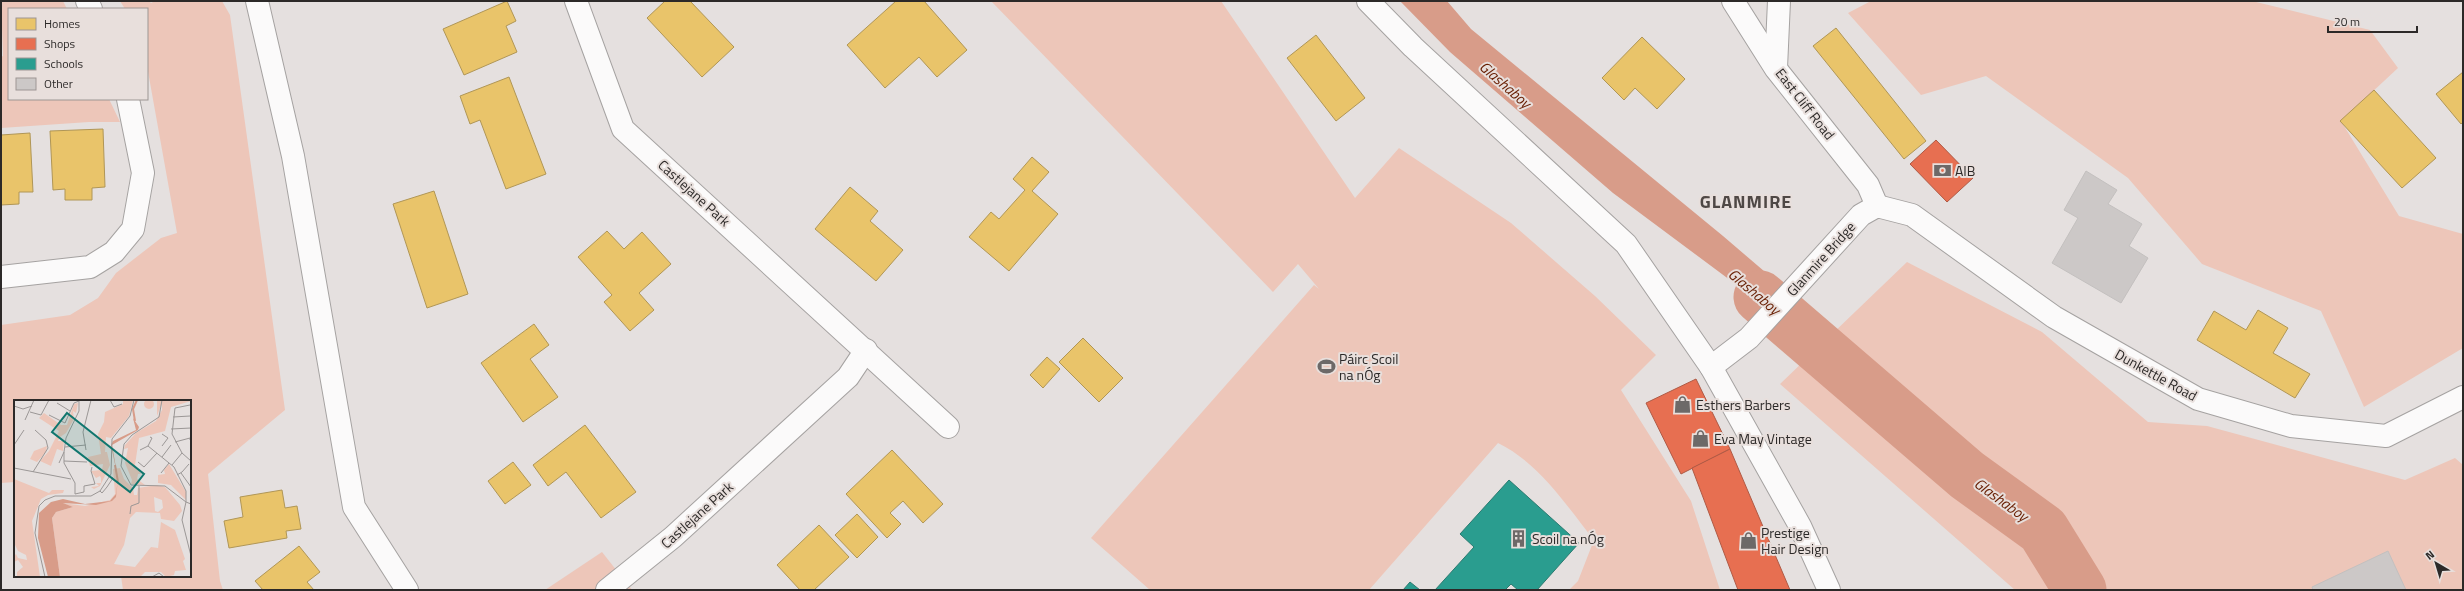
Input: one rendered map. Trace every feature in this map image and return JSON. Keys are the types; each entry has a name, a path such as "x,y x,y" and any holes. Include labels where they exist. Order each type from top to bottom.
{"street":[{"path":"257,1 293,156 354,507 407,590"},
{"name":"Castlejane Park","path":"576,1 623,129 866,350 948,427"},
{"path":"1368,1 1413,48 1626,244 1711,367 1800,526 1829,590"},
{"name":"East Cliff Road","path":"1733,1 1776,68 1868,185 1869,211"},
{"path":"1776,68 1779,1"},
{"path":"1,277 90,267 114,252 133,229 142,173 128,100"},
{"name":"Glanmire Bridge","path":"1711,367 1749,338 1869,211"},
{"name":"Dunkettle Road","path":"1869,211 1912,215 2054,317 2198,399 2291,426 2386,436 2463,397"},
{"name":"Castlejane Park","path":"607,590 673,537 848,377 866,350"}],"shaded area":[{"path":"1,1 63,1 66,8 8,8 8,100 109,100 120,122 89,122 1,128 1,57 3,56"},
{"path":"120,1 149,1 151,3 155,1 222,1 230,15 285,410 208,474 220,581 223,590 123,590 121,577 191,577 191,400 14,400 14,482 1,483 1,325 70,315 98,298 116,273 161,238 177,233 148,72 148,8 124,8"},
{"path":"991,1 1221,1 1355,198 1399,148 1511,223 1595,296 1656,355 1621,390 1691,501 1720,590 1569,590 1578,581 1594,540 1562,499 1539,473 1513,451 1498,443 1369,590 1150,590 1091,538 1314,285 1319,289 1298,264 1273,292"},
{"path":"1871,1 2252,1 2370,30 2398,68 2341,121 2399,216 2463,234 2463,348 2364,407 2321,311 2202,264 2128,178 1986,76 1921,95 1848,13"},
{"path":"1907,262 2042,332 2148,422 2207,426 2405,480 2455,458 2463,465 2463,590 2015,590 1780,384"},
{"path":"602,552 632,590 545,590"}],"water":[{"path":"1400,1 1447,1 1471,29 1723,236 1918,403 2032,505 2096,590 2077,590 2021,515 1816,344 1613,193 1450,52"}],"building: Homes":[{"path":"507,1 516,21 506,26 517,52 464,75 443,29"},
{"path":"665,1 690,1 734,47 702,77 647,18"},
{"path":"896,1 924,1 967,50 937,77 919,57 885,88 847,45"},
{"path":"1836,28 1926,141 1904,159 1813,46"},
{"path":"1316,35 1365,98 1336,121 1287,58"},
{"path":"1642,37 1685,79 1657,109 1635,88 1624,100 1602,78"},
{"path":"2463,72 2463,122 2461,124 2436,94"},
{"path":"509,77 546,174 506,189 480,120 470,124 460,96"},
{"path":"2374,90 2436,158 2402,188 2340,121"},
{"path":"103,129 105,187 92,188 92,200 65,200 65,189 53,190 50,131"},
{"path":"30,133 33,192 19,192 19,204 1,205 1,135"},
{"path":"1032,157 1049,172 1032,191 1058,214 1009,271 969,237 991,212 999,219 1025,190 1013,179"},
{"path":"850,187 878,211 870,221 903,250 876,281 815,229"},
{"path":"434,191 468,294 427,308 393,204"},
{"path":"607,231 624,249 642,232 671,264 639,293 654,310 630,331 604,302 612,295 578,257"},
{"path":"2258,310 2288,328 2273,353 2310,374 2295,398 2197,340 2214,311 2246,330"},
{"path":"534,324 549,345 530,359 558,397 523,422 481,363"},
{"path":"1083,338 1123,378 1099,402 1059,362"},
{"path":"1047,357 1060,369 1043,388 1030,375"},
{"path":"585,425 636,492 601,518 566,472 548,486 533,465"},
{"path":"892,450 943,504 923,523 903,501 890,513 901,524 887,538 846,494"},
{"path":"513,462 531,485 505,504 488,481"},
{"path":"282,490 285,508 297,506 301,529 286,531 287,538 229,548 224,521 243,517 240,497"},
{"path":"857,514 878,537 857,558 835,535"},
{"path":"819,525 849,557 814,590 800,590 777,565"},
{"path":"299,546 320,572 307,582 314,590 263,590 255,581"}],"building: Shops":[{"name":"AIB","path":"1936,140 1973,178 1947,202 1910,164"},
{"path":"1696,379 1730,449 1681,474 1646,403"},
{"path":"1730,449 1790,590 1738,590 1692,468"}],"building: Schools":[{"name":"Scoil na nÓg","path":"1509,480 1579,543 1537,590 1518,590 1511,584 1505,590 1435,590 1474,547 1460,534"},
{"path":"1410,582 1420,590 1403,590"}],"building: Other":[{"path":"2086,171 2117,190 2108,204 2142,224 2129,246 2148,258 2121,303 2052,263 2078,218 2064,210"},
{"path":"2388,551 2406,590 2313,590 2312,587"}],"waterway":[{"name":"Glashaboy","path":"1760,297 1967,475 2043,530 2080,590"}],"place":[{"name":"AIB","path":"1942,171"},
{"name":"Páirc Scoil na nÓg","path":"1326,367"},
{"name":"Esthers Barbers","path":"1683,405"},
{"name":"Eva May Vintage","path":"1701,439"},
{"name":"Scoil na nÓg","path":"1519,539"},
{"name":"Prestige Hair Design","path":"1748,541"}],"district":[{"name":"GLANMIRE","path":"1746,202"}]}
